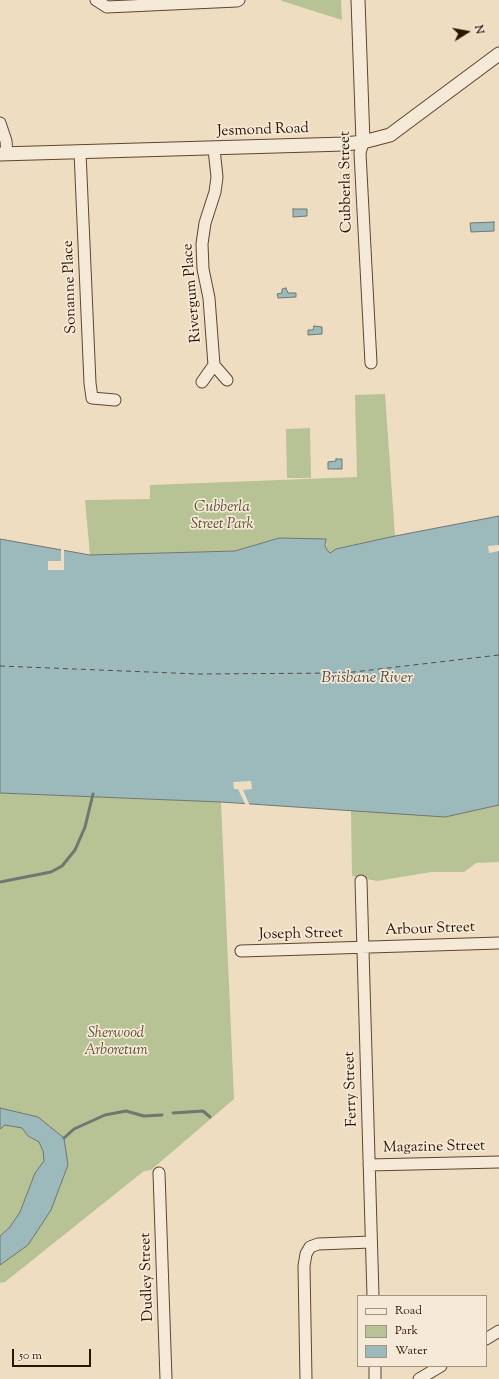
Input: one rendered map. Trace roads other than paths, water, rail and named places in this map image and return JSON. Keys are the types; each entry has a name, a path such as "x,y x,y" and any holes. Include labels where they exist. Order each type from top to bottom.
{"street":[{"path":"96,0 107,7 239,0"},
{"name":"Cubberla Street","path":"358,0 363,142 360,153 371,363"},
{"name":"Jesmond Road","path":"4,154 214,149 346,144 363,142 390,136 499,54"},
{"path":"0,123 6,141 4,154"},
{"name":"Rivergum Place","path":"214,149 218,177 205,223 202,244 203,269 209,298 214,365"},
{"name":"Sonanne Place","path":"80,152 90,383 92,398 115,400"},
{"path":"202,382 214,365 227,380"},
{"name":"Ferry Street","path":"361,881 373,1295"},
{"name":"Arbour Street","path":"362,948 499,943"},
{"name":"Joseph Street","path":"241,951 362,948"},
{"name":"Magazine Street","path":"369,1165 499,1162"},
{"name":"Dudley Street","path":"159,1173 166,1379"},
{"path":"306,1379 304,1266 306,1254 310,1247 318,1244 371,1242"},
{"path":"487,1338 499,1331"},
{"path":"375,1367 375,1379"},
{"path":"419,1379 439,1367"}],"water":[{"path":"293,209 307,209 307,216 293,217"},
{"path":"494,222 494,231 471,232 470,223"},
{"path":"286,288 288,293 296,293 296,297 278,298 277,294 282,293 282,289"},
{"path":"314,326 322,327 322,334 308,335 308,330 313,330"},
{"path":"336,459 342,459 342,469 328,469 328,462 336,461"},
{"name":"Brisbane River","path":"499,516 499,805 445,817 221,802 0,793 0,539 90,555 235,551 279,538 326,539 325,545 330,553 336,549 395,536"},
{"path":"0,1108 38,1117 64,1138 68,1165 51,1210 28,1245 0,1265 0,1236 10,1227 20,1212 35,1173 44,1161 43,1151 39,1142 28,1136 22,1128 5,1125 0,1129"}],"waterway":[{"path":"0,882 51,872 62,866 75,850 85,827 93,794"},
{"path":"64,1138 74,1129 105,1115 126,1111 144,1116 162,1115"},
{"path":"173,1113 203,1111 210,1117"}],"park label":[{"name":"Cubberla Street Park","path":"222,516"},
{"name":"Sherwood Arboretum","path":"116,1042"}]}
